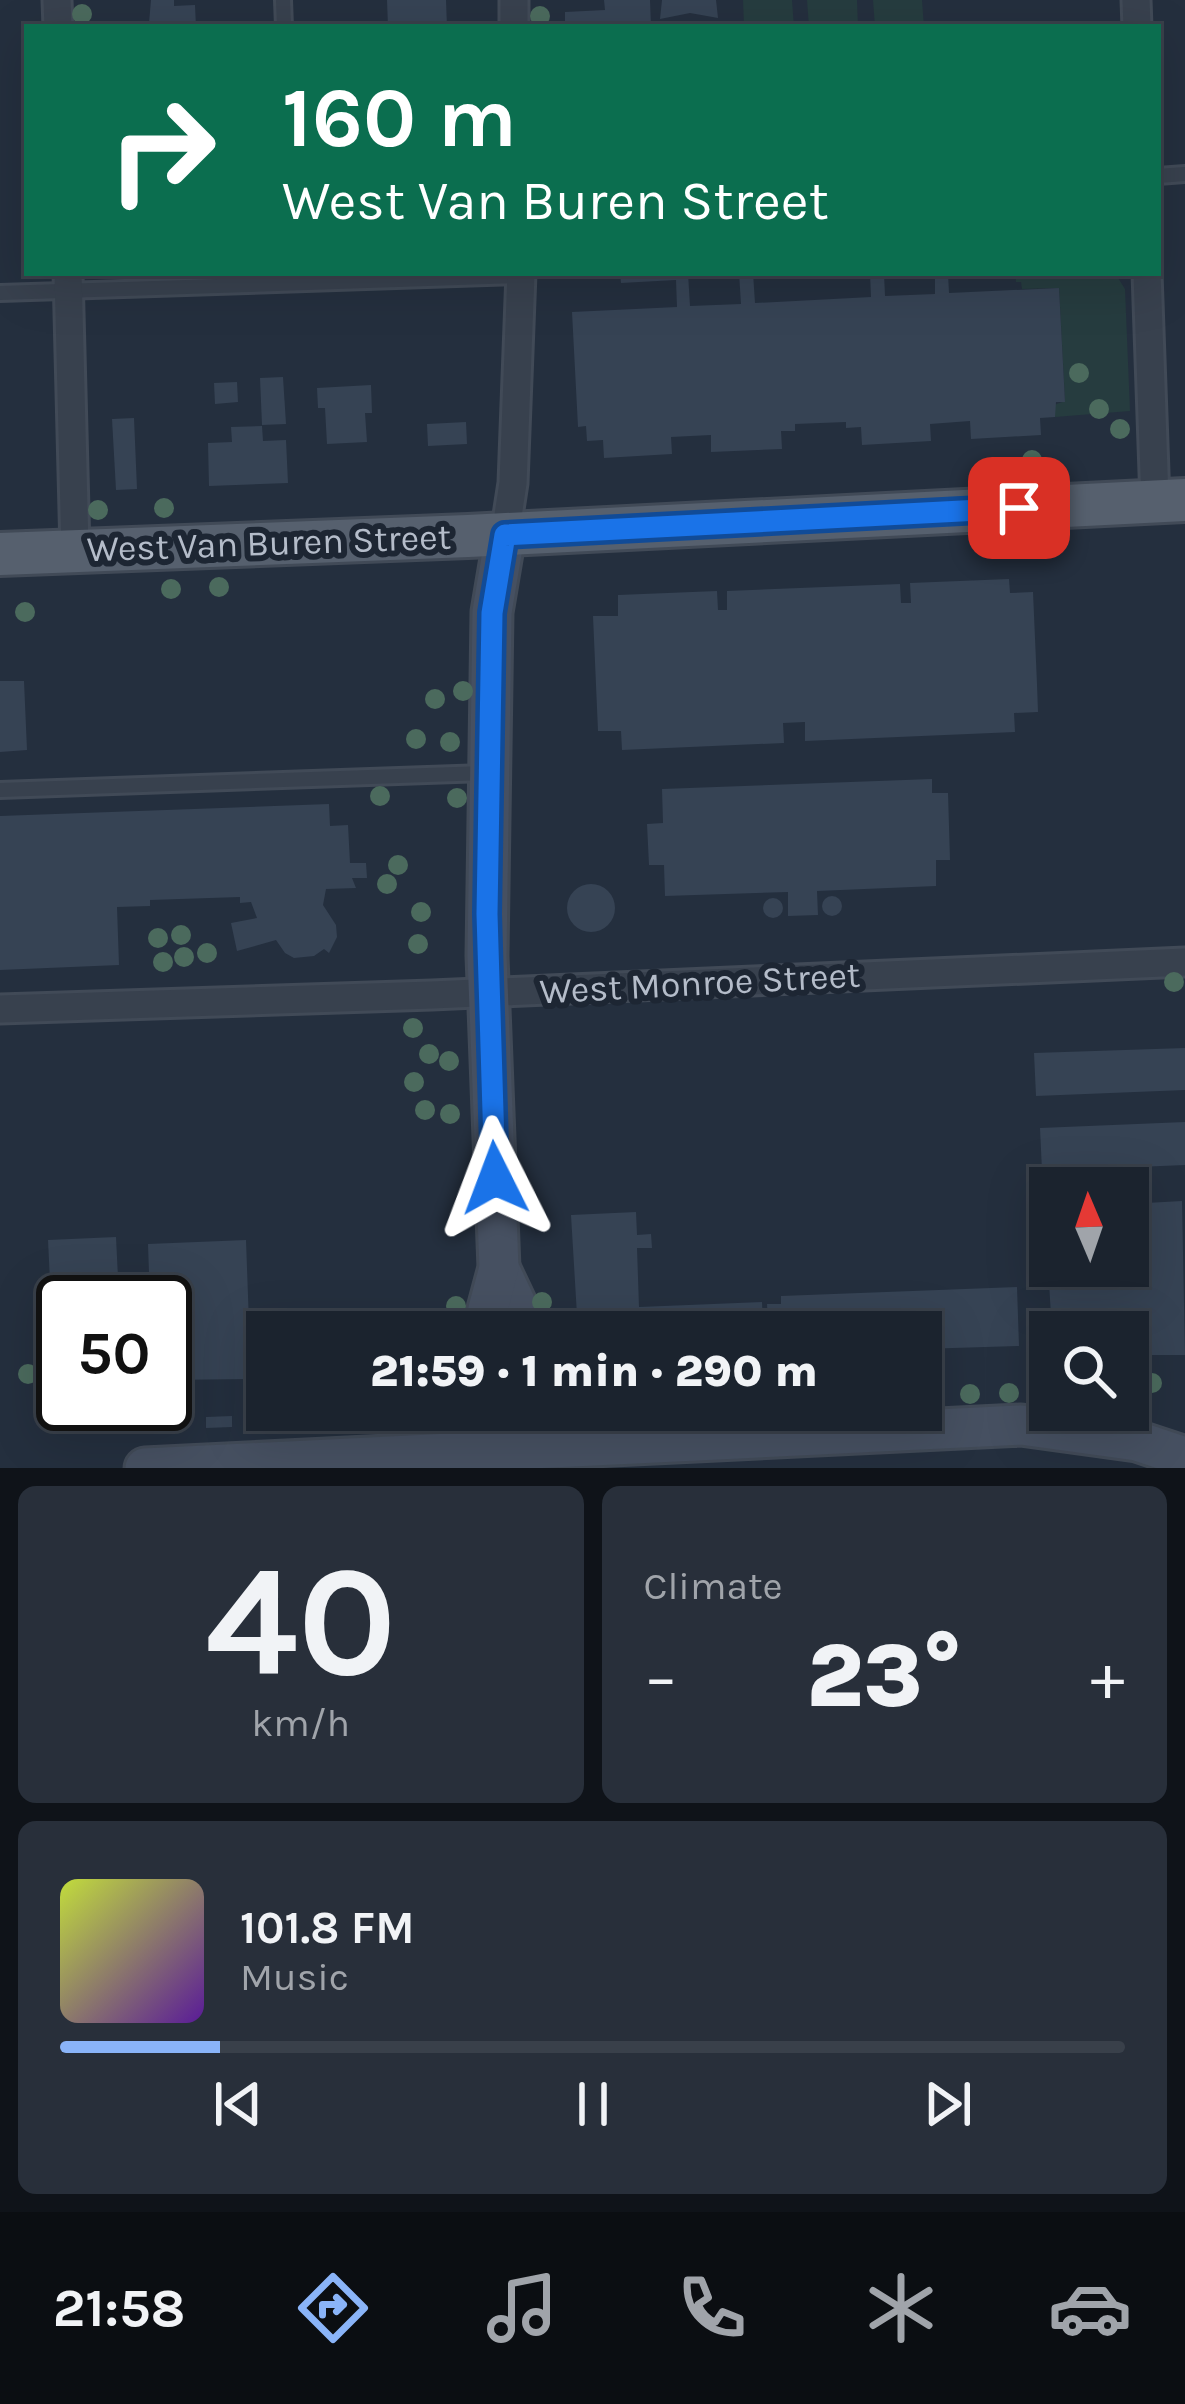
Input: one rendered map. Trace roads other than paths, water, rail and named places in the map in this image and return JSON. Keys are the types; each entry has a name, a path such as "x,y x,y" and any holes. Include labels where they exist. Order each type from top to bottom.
{"main road":[{"name":"West Van Buren Street","path":"0,554 505,535 1170,501"},
{"path":"488,1311 500,1268 488,993 492,613 505,535"},
{"path":"500,1268 517,1311"},
{"path":"145,1468 506,1459 1021,1425 1136,1441 1185,1457"}],"street":[{"path":"505,535 513,483 521,276"},
{"path":"1147,276 1170,501"},
{"path":"69,282 76,550"},
{"name":"West Monroe Street","path":"0,1009 1185,962"}],"lane":[{"path":"0,293 69,282 368,276"},
{"path":"0,790 490,773"}]}
